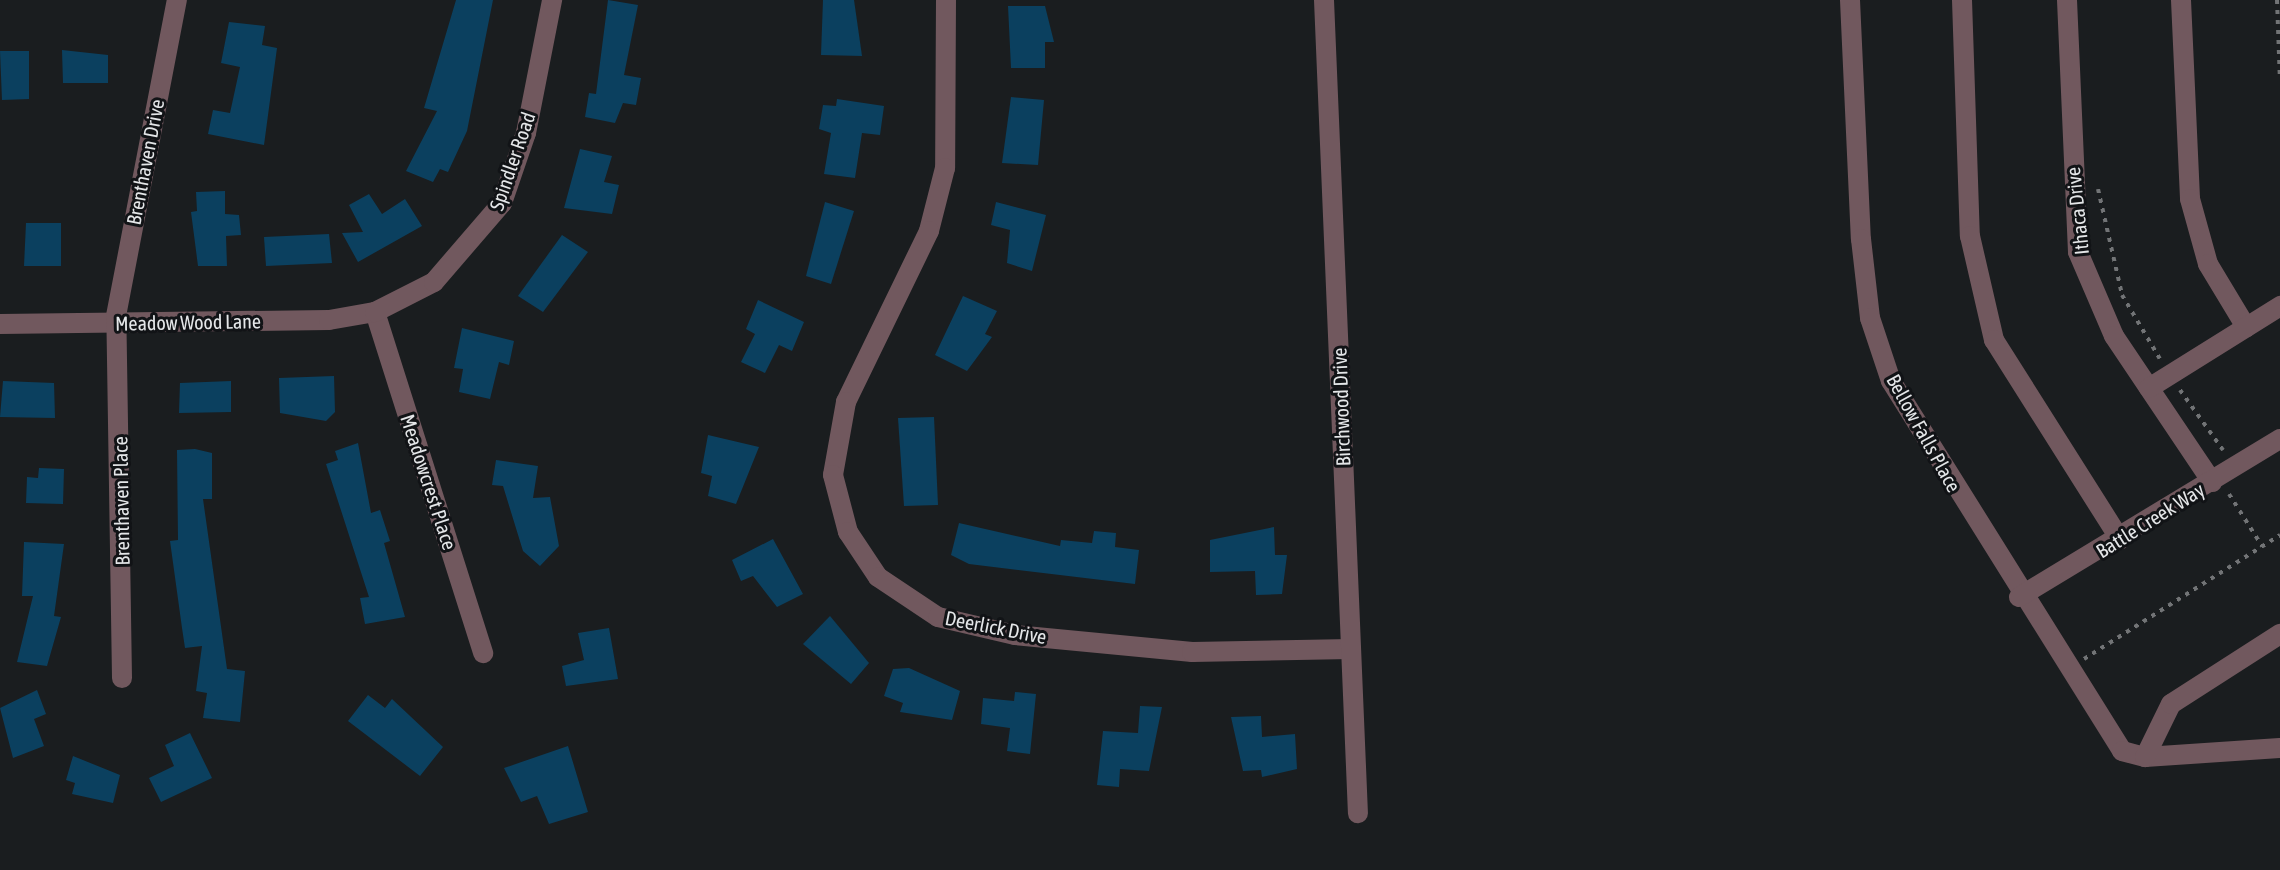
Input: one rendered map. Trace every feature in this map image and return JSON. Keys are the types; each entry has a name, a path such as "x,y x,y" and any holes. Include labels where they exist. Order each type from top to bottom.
{"street":[{"name":"Brenthaven Drive","path":"115,324 177,0"},
{"name":"Spindler Road","path":"375,312 457,263 502,203 526,133 552,0"},
{"name":"Deerlick Drive","path":"946,0 945,168 929,231 846,402 833,475 848,532 878,577 938,617 1015,635 1192,652 1351,649"},
{"name":"Birchwood Drive","path":"1324,0 1358,813"},
{"name":"Bellow Falls Place","path":"1850,0 1870,318 1891,381 2019,597 2122,751 2145,757"},
{"path":"1962,0 1970,236 1994,340 2120,539"},
{"name":"Ithaca Drive","path":"2067,0 2078,252 2093,297 2149,388 2218,484"},
{"path":"2181,0 2190,199 2208,264 2246,327"},
{"path":"2149,388 2280,306"},
{"name":"Meadow Wood Lane","path":"0,324 329,320 375,312"},
{"name":"Meadowcrest Place","path":"375,312 483,653"},
{"name":"Brenthaven Place","path":"115,324 122,678"},
{"name":"Battle Creek Way","path":"2019,597 2218,484 2280,439"},
{"path":"2280,634 2171,704 2145,757 2280,748"}],"path":[{"path":"2277,0 2280,80"},
{"path":"2097,179 2122,295 2215,445 2228,449"},
{"path":"2218,484 2262,546"},
{"path":"2075,664 2280,535"}],"building":[{"path":"456,0 493,0 467,131 448,172 440,169 433,182 406,171 437,111 424,108"},
{"path":"608,0 638,5 624,75 641,78 636,105 623,103 615,123 585,117 589,93 596,94"},
{"path":"823,0 854,0 862,56 821,55"},
{"path":"1008,6 1045,6 1054,42 1045,42 1045,68 1011,68"},
{"path":"229,22 265,26 262,45 277,48 264,145 208,134 213,110 230,113 240,67 221,63"},
{"path":"62,50 108,55 108,83 63,83"},
{"path":"0,51 29,51 29,99 2,100"},
{"path":"1011,97 1044,100 1038,165 1002,163"},
{"path":"837,99 884,106 880,135 862,133 855,178 824,174 831,133 819,129 823,105 836,106"},
{"path":"580,149 612,156 604,182 619,185 612,214 564,208"},
{"path":"225,191 225,214 239,215 241,235 226,236 227,266 198,266 191,212 197,211 196,192"},
{"path":"369,194 382,214 405,199 422,226 358,262 342,233 363,232 349,205"},
{"path":"825,202 854,211 831,284 806,276"},
{"path":"996,202 1046,215 1032,271 1007,263 1010,230 991,225"},
{"path":"26,223 61,223 61,266 24,266"},
{"path":"329,234 332,263 266,266 264,237"},
{"path":"562,235 588,252 543,312 518,296"},
{"path":"963,296 997,311 985,334 992,337 967,371 935,355"},
{"path":"758,300 804,322 792,351 779,345 765,373 741,362 755,334 746,329"},
{"path":"462,328 514,341 509,365 499,362 490,399 459,392 463,369 454,368"},
{"path":"334,376 335,412 326,421 280,413 279,378"},
{"path":"3,381 54,383 55,418 0,417"},
{"path":"231,381 231,412 179,413 180,383"},
{"path":"934,417 938,505 904,506 898,418"},
{"path":"708,435 759,447 736,504 708,496 712,476 701,473"},
{"path":"358,443 371,513 380,510 390,541 384,543 405,617 365,624 360,598 369,597 326,464 338,460 335,451"},
{"path":"195,449 212,453 212,499 203,499 227,669 245,671 240,722 203,718 207,693 196,691 202,646 185,648 170,541 178,540 177,450"},
{"path":"496,460 538,466 533,498 550,497 559,546 540,566 523,551 503,486 492,485"},
{"path":"39,468 64,469 63,504 26,503 27,477 38,478"},
{"path":"959,523 1060,546 1061,540 1092,543 1094,531 1116,533 1115,547 1139,550 1135,584 969,564 951,555"},
{"path":"1274,527 1275,555 1287,555 1282,594 1256,595 1255,571 1210,572 1210,540"},
{"path":"773,539 803,594 777,607 753,576 741,581 732,560"},
{"path":"24,542 64,544 54,616 61,617 47,666 17,662 33,596 22,596"},
{"path":"830,616 869,663 851,684 803,644"},
{"path":"609,628 618,679 566,686 562,666 584,660 578,633"},
{"path":"909,668 960,691 952,720 900,712 903,703 884,696 893,669"},
{"path":"37,690 46,714 34,719 44,746 13,758 0,708"},
{"path":"1015,692 1036,694 1030,754 1007,751 1010,728 981,724 983,698 1014,701"},
{"path":"368,695 385,708 392,699 443,747 420,776 348,721"},
{"path":"1140,706 1162,707 1149,771 1120,769 1119,787 1097,785 1103,731 1138,733"},
{"path":"1261,716 1262,737 1295,734 1297,769 1262,777 1261,770 1243,771 1231,717"},
{"path":"190,733 212,778 161,802 149,778 174,766 165,745"},
{"path":"568,746 588,812 549,824 537,796 521,802 504,768"},
{"path":"73,756 120,775 113,803 72,794 75,783 66,780"}]}
